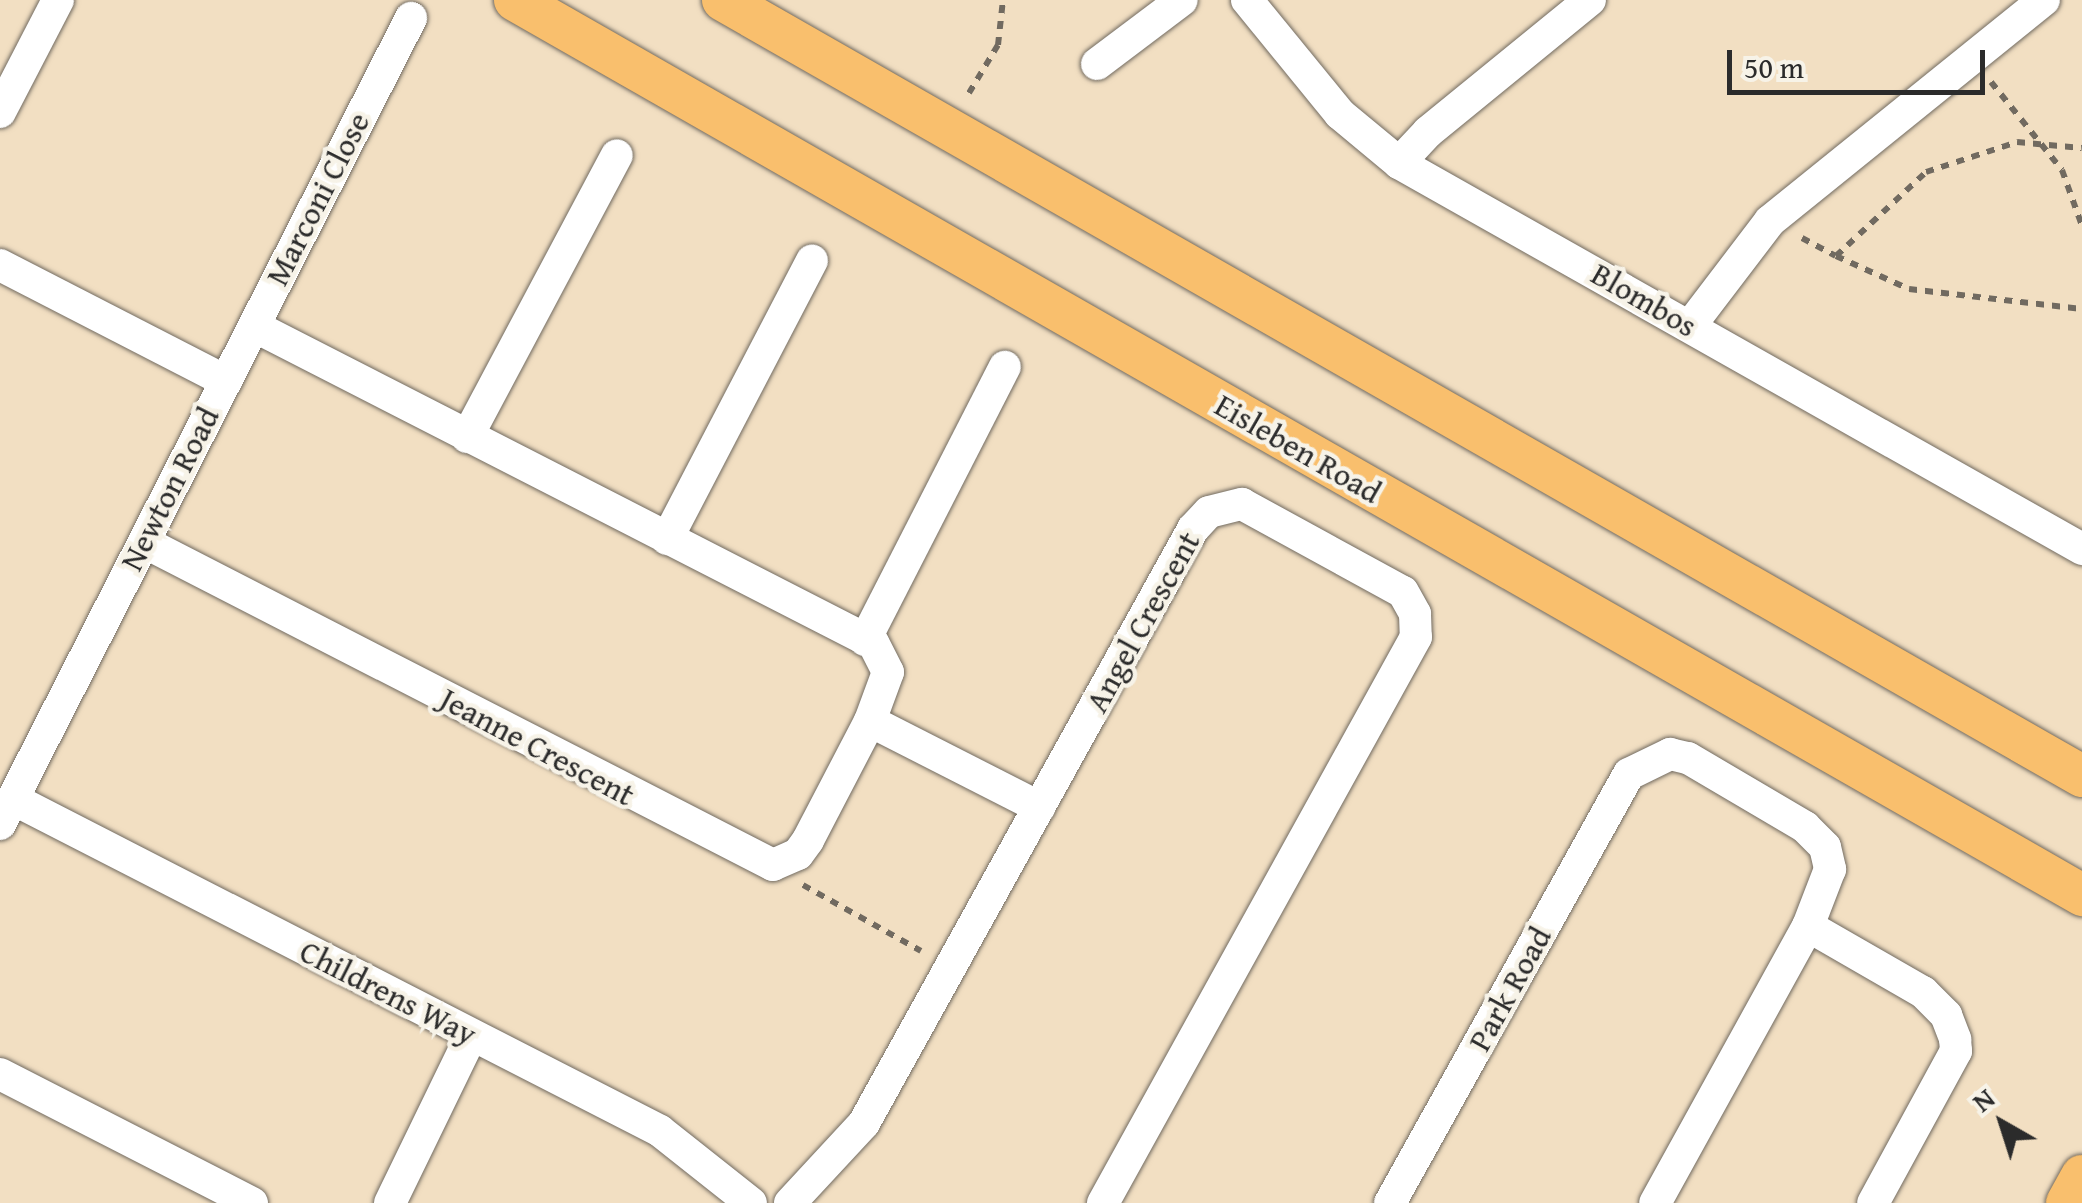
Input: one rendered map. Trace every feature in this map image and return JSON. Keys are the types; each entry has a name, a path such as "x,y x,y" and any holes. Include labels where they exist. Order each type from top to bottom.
{"main road":[{"name":"Eisleben Road","path":"515,0 2082,895"},
{"path":"723,0 2082,776"},
{"path":"2067,1203 2082,1176"}],"street":[{"path":"0,112 58,0"},
{"path":"1098,64 1182,0"},
{"name":"Blombos","path":"1247,0 1340,114 1399,164 2082,550"},
{"path":"1690,326 1770,221 2044,0"},
{"path":"1399,164 1579,3"},
{"name":"Marconi Close","path":"226,381 411,18"},
{"path":"468,436 617,155"},
{"path":"667,538 812,261"},
{"name":"Newton Road","path":"0,265 226,381 6,811"},
{"path":"254,326 865,640 882,655 888,672 870,722 798,854"},
{"path":"865,640 1005,366"},
{"name":"Angel Crescent","path":"790,1203 864,1123 1209,512 1230,504 1254,507 1392,585 1410,602 1417,625 1413,648 1103,1203"},
{"name":"Jeanne Crescent","path":"144,542 752,859 773,865 798,854"},
{"path":"870,722 1039,808"},
{"name":"Park Road","path":"1390,1203 1630,774 1654,756 1688,758 1805,826 1828,856 1824,892 1808,926"},
{"name":"Childrens Way","path":"6,811 660,1131 751,1203"},
{"path":"1655,1203 1808,926 1923,992 1946,1015 1955,1039 1956,1051 1873,1203"},
{"path":"390,1203 472,1036"},
{"path":"0,1074 252,1203"}],"path":[{"path":"968,93 998,45 1003,0"},
{"path":"1974,56 2036,144 2062,170 2082,226"},
{"path":"1836,256 1926,172 2017,142 2082,148"},
{"path":"1770,221 1909,289 2082,310"},
{"path":"798,854 804,889 951,967"}]}
